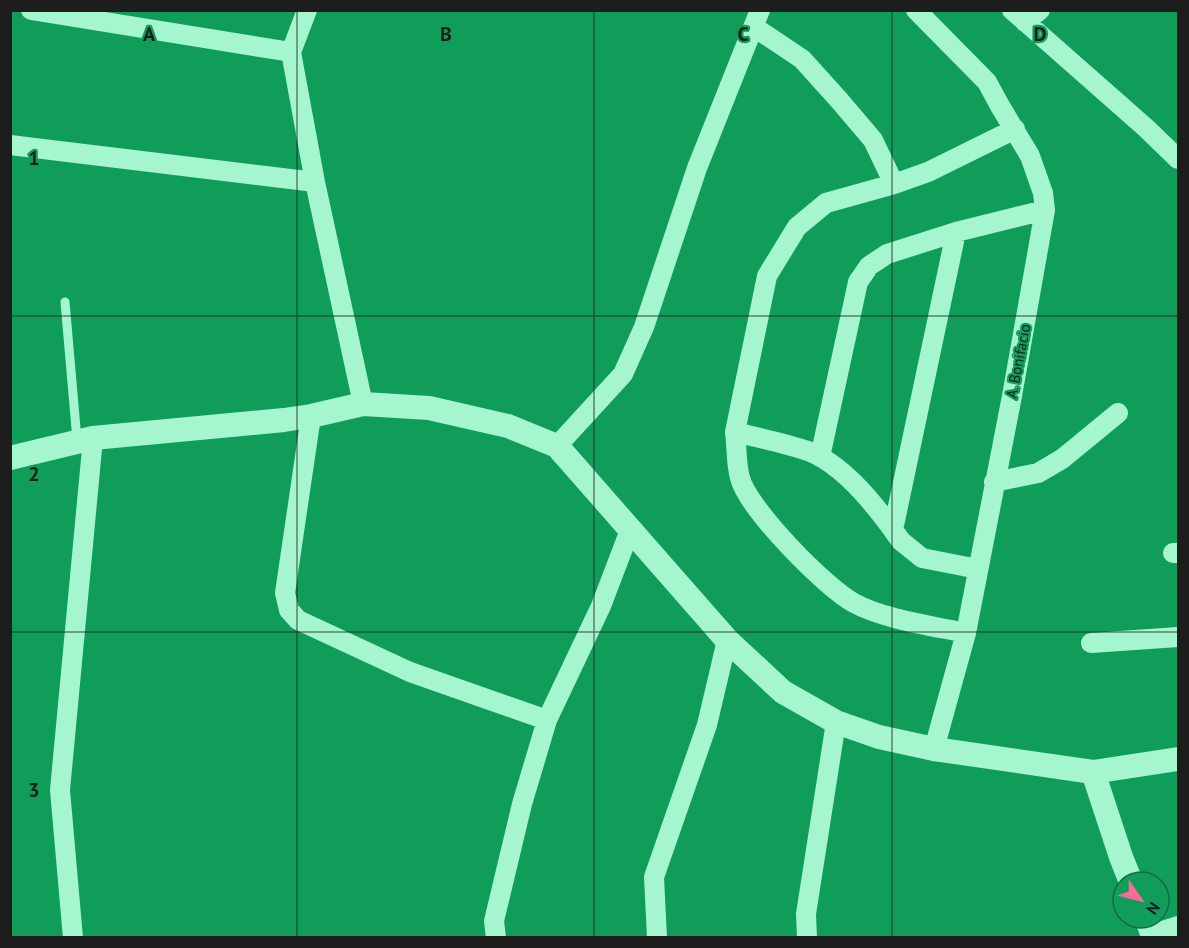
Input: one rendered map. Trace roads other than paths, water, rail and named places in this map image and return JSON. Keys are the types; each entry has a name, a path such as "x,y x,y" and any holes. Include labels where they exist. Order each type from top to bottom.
{"street":[{"path":"31,10 58,12 291,52"},
{"path":"307,10 291,52 315,182 363,404"},
{"name":"A. Bonifacio","path":"916,10 987,82 1030,156 1043,193 1045,210 966,633 934,749"},
{"path":"1026,14 1179,159"},
{"path":"557,446 623,374 644,327 697,168 757,19 802,59 873,140 894,184"},
{"path":"966,633 908,621 856,604 844,597 798,555 756,506 740,479 735,432 767,276 797,226 826,203 928,172 1015,129"},
{"path":"10,145 315,182"},
{"path":"820,457 858,282 869,266 887,254 956,232 1045,210"},
{"path":"893,530 956,232"},
{"path":"10,458 85,439 311,416 363,404 429,408 474,417 508,426 557,446 727,640 783,692 836,722 879,737 934,749 1093,772 1179,759"},
{"path":"994,482 1038,472 1054,464 1118,413"},
{"path":"311,416 285,593 290,610 298,620 410,672 547,720"},
{"path":"735,432 820,457 872,501 901,541 922,558 978,569"},
{"path":"73,938 60,790 85,439"},
{"path":"496,938 494,921 522,804 547,720 601,606 630,530"},
{"path":"1091,643 1179,637"},
{"path":"657,938 654,877 707,725 727,640"},
{"path":"807,938 806,914 836,722"},
{"path":"1093,772 1126,870"}],"lane":[{"path":"65,302 85,439"}]}
